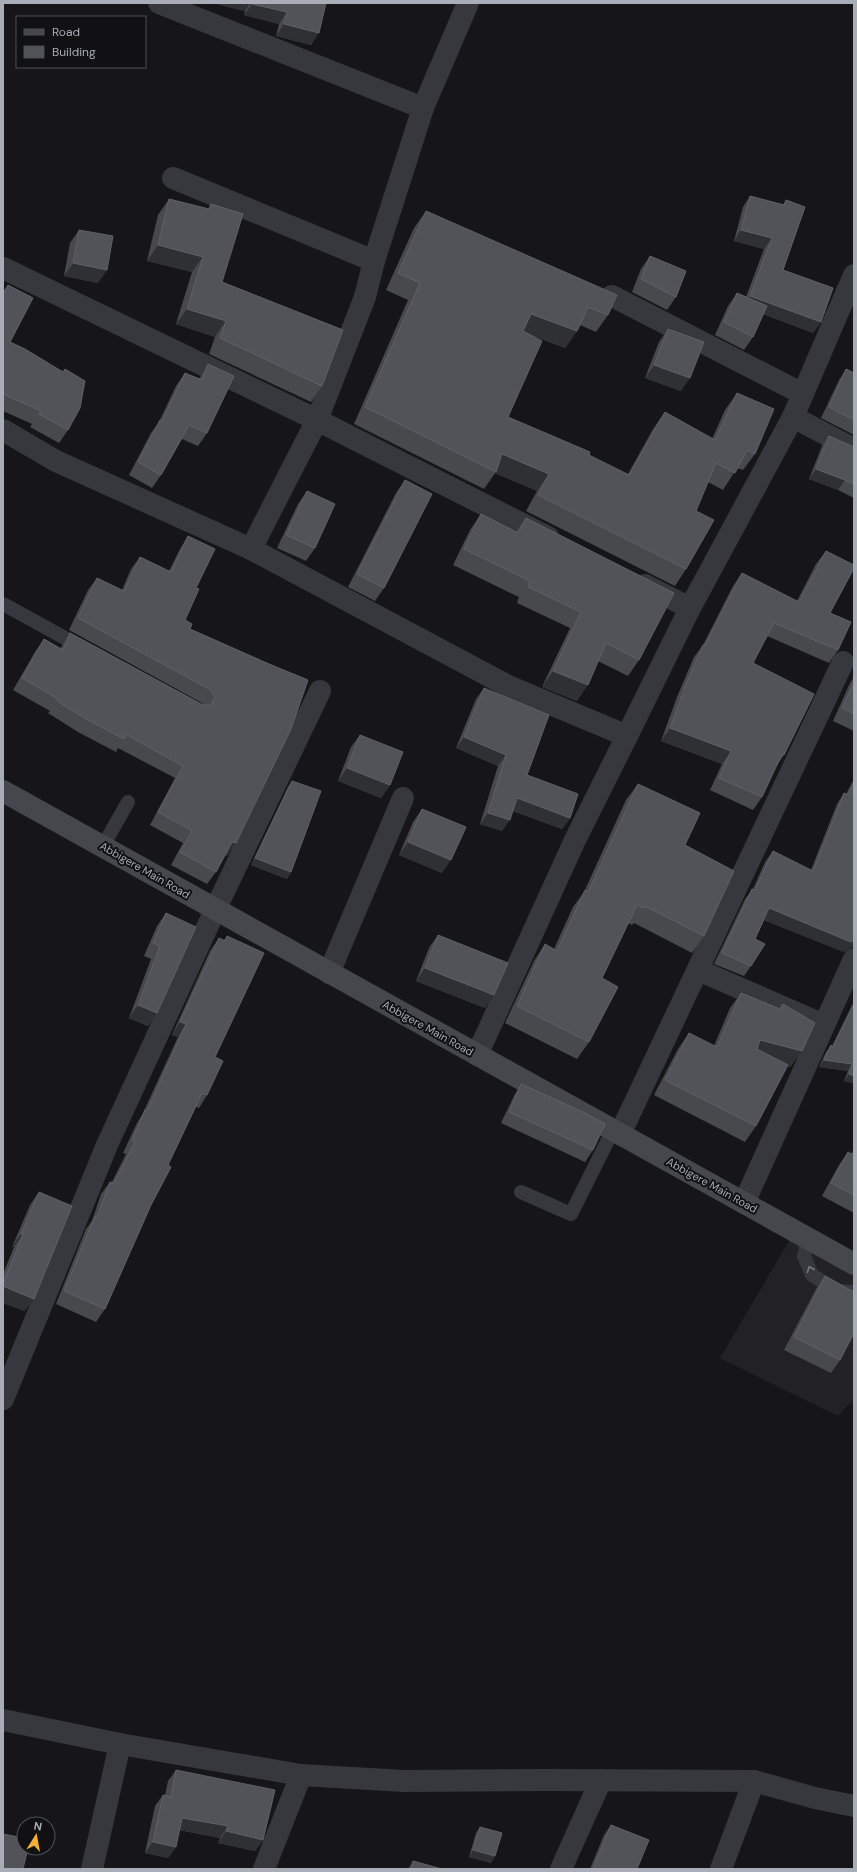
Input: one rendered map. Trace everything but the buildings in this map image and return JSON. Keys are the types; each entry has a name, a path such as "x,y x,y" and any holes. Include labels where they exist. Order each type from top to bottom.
{"main road":[{"name":"Abbigere Main Road","path":"3,791 854,1264"}],"street":[{"path":"159,3 424,108"},
{"path":"251,549 317,420 365,297 374,261 424,108 468,3"},
{"path":"174,178 374,261"},
{"path":"3,268 317,420 564,544"},
{"path":"477,1055 575,840 690,608 793,417 854,275"},
{"path":"612,296 803,394"},
{"path":"793,417 854,448"},
{"path":"3,430 56,461 251,549 508,686 627,736"},
{"path":"627,576 690,608"},
{"path":"617,1132 698,970 843,662"},
{"path":"3,1399 107,1145 215,910 320,691"},
{"path":"329,973 402,798"},
{"path":"744,1203 854,959"},
{"path":"698,970 824,1025"},
{"path":"3,1720 120,1744 301,1775 404,1781 754,1781 815,1798 854,1806"},
{"path":"92,1869 120,1744"},
{"path":"264,1869 301,1775"},
{"path":"561,1869 601,1780"},
{"path":"721,1869 754,1781"}],"lane":[{"path":"3,604 94,653"},
{"path":"104,846 128,802"},
{"path":"521,1192 571,1214 617,1132"},
{"path":"808,1239 804,1256 812,1276 838,1291 854,1292"}],"shaded area":[{"path":"795,1231 854,1264 854,1399 838,1416 720,1358"}]}
